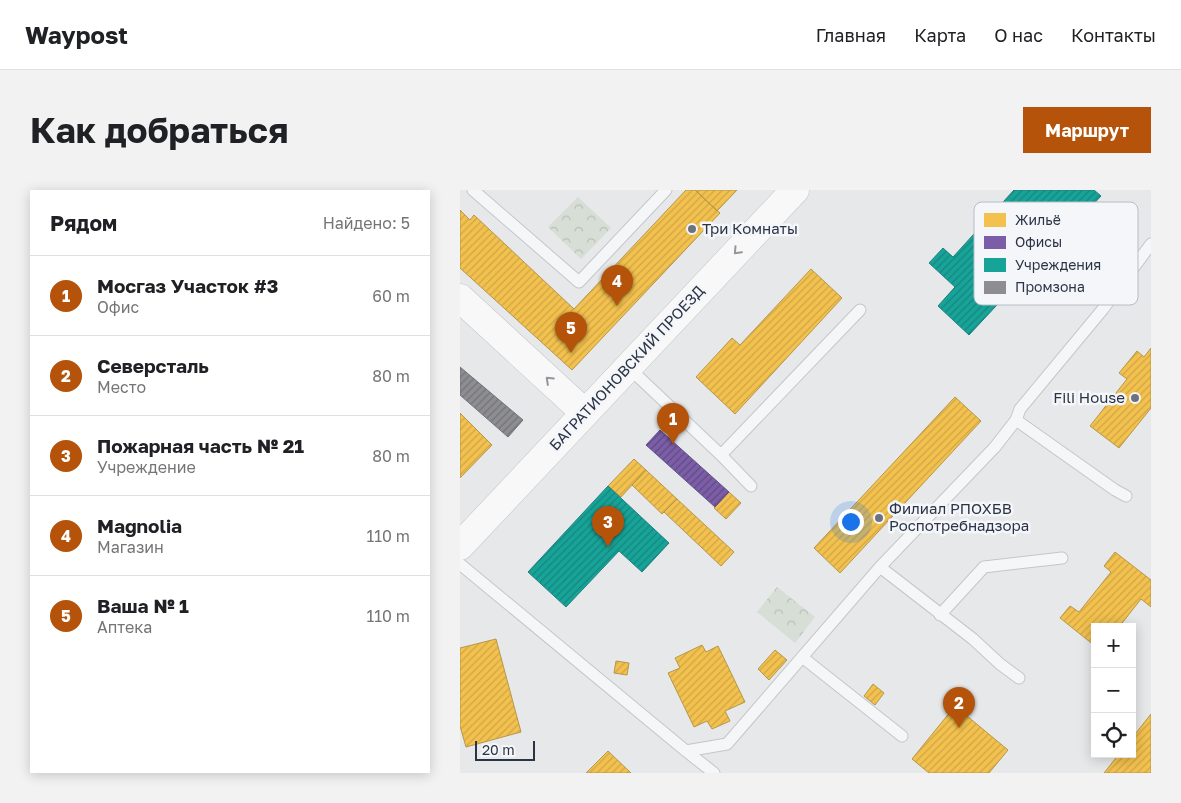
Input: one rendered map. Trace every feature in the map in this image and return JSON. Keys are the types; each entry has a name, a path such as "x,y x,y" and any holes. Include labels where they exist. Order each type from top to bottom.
{"street":[{"name":"БАГРАТИОНОВСКИЙ ПРОЕЗД","path":"460,546 795,190"},
{"path":"460,298 585,413"}],"lane":[{"path":"473,190 578,282 666,190"},
{"path":"1138,262 1151,244"},
{"path":"686,751 727,744 880,567 995,447 1016,420 1020,409 1107,305"},
{"path":"721,455 860,310"},
{"path":"628,367 721,455 750,486"},
{"path":"1016,420 1114,490 1126,496"},
{"path":"940,614 984,567 1062,558"},
{"path":"460,564 714,773"},
{"path":"880,567 973,639 1000,664 1019,678"},
{"path":"802,657 902,736"}],"green space":[{"path":"578,197 611,228 581,259 548,227"},
{"path":"777,587 815,617 795,643 757,612"}],"building: Жильё":[{"path":"686,190 695,190 720,213 572,370 460,268 460,210 470,220 474,215 574,309"},
{"path":"695,190 737,190 717,211"},
{"path":"811,269 842,298 735,414 696,377 732,338 740,345"},
{"path":"1151,348 1151,408 1119,448 1090,426 1127,379 1119,373 1137,351 1144,357"},
{"path":"955,397 981,421 840,573 814,548"},
{"path":"460,413 492,445 460,478"},
{"path":"634,459 646,470 621,497 608,486"},
{"path":"646,470 677,499 662,514 632,485"},
{"path":"729,492 741,503 726,519 714,508"},
{"path":"677,499 734,552 721,566 664,512"},
{"path":"1115,552 1151,580 1151,607 1141,599 1122,623 1091,623 1091,643 1060,618 1070,606 1079,612 1111,572 1104,566"},
{"path":"496,639 521,732 466,747 460,726 460,648"},
{"path":"702,645 706,652 718,646 745,702 725,711 730,721 712,729 707,721 694,727 668,673 680,668 675,658"},
{"path":"775,650 787,660 769,680 758,669"},
{"path":"616,661 629,663 627,675 614,673"},
{"path":"873,684 884,693 875,705 864,696"},
{"path":"955,706 1008,750 989,773 929,773 912,759"},
{"path":"1151,714 1151,773 1104,773 1116,758 1136,758 1136,733"},
{"path":"608,751 631,773 586,773"}],"building: Офисы":[{"path":"660,430 729,492 715,507 646,445"}],"building: Учреждения":[{"path":"1014,190 1094,190 1101,196 1095,202 1003,202"},
{"path":"974,234 974,305 997,305 969,335 938,306 955,287 929,263 943,248 953,257"},
{"path":"608,486 669,543 642,572 619,551 566,607 528,572"}],"building: Промзона":[{"path":"460,367 523,420 508,437 460,395"}],"place":[{"name":"Три Комнаты","path":"692,229"},
{"name":"Magnolia","path":"617,306"},
{"name":"Ваша № 1","path":"571,353"},
{"name":"Fili House","path":"1135,398"},
{"name":"Мосгаз Участок #3","path":"673,444"},
{"name":"Филиал РПОХБВ Роспотребнадзора","path":"879,518"},
{"name":"Пожарная часть № 21","path":"608,547"},
{"name":"Северсталь","path":"959,728"}]}
